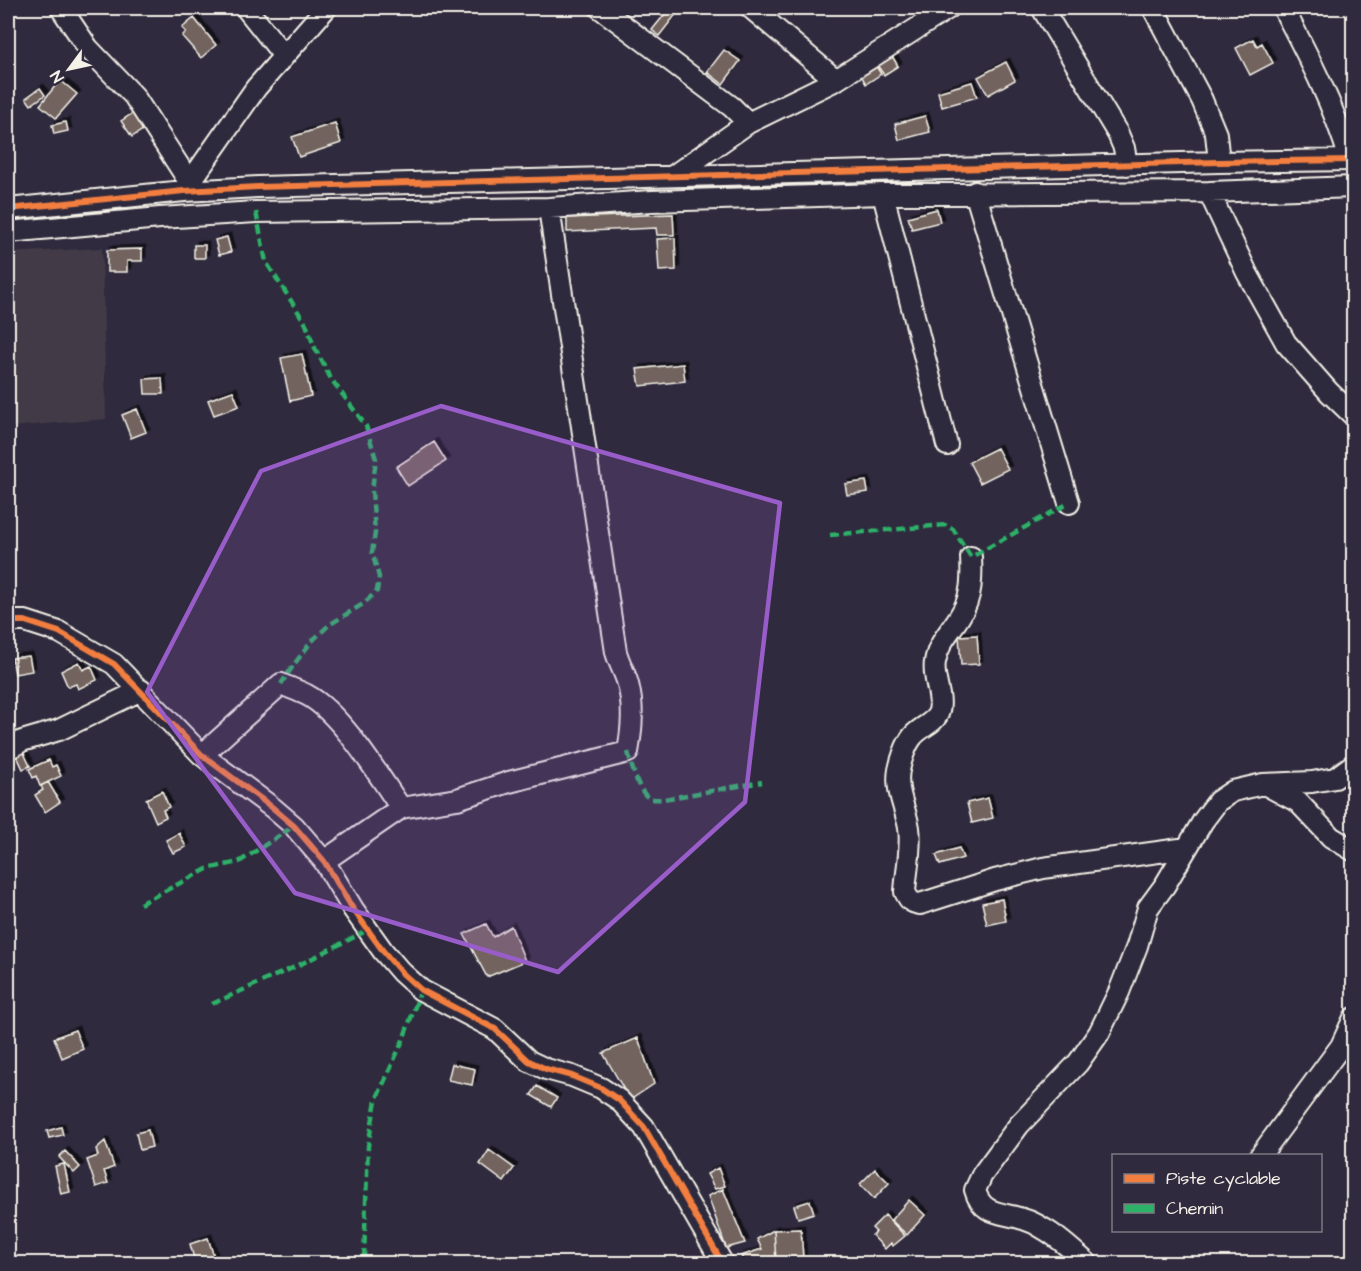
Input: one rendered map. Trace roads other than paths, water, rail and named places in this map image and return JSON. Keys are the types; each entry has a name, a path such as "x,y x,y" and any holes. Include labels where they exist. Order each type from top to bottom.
{"street":[{"path":"61,8 88,48 134,96 187,187"},
{"path":"246,8 284,56"},
{"path":"187,187 256,88 326,8"},
{"path":"600,8 732,107 748,123"},
{"path":"751,8 836,80"},
{"path":"673,176 748,123 836,80 949,8"},
{"path":"1042,8 1118,134 1124,148 1127,165"},
{"path":"1153,8 1202,100 1216,134 1219,162"},
{"path":"8,209 187,187 1352,160 1318,74 1283,8"},
{"path":"8,232 256,212 549,208 652,201 883,194 1209,192 1353,187"},
{"path":"975,192 1069,503"},
{"path":"1209,192 1246,273 1286,343 1353,416"},
{"path":"883,194 947,445"},
{"path":"324,861 401,808 457,799 509,782 628,752 632,703 616,652 549,208"},
{"path":"971,557 970,593 962,614 943,639 934,661 939,712 913,736 899,770 899,787 910,830 905,892 908,899 912,903 920,904 995,880 1043,868 1186,848"},
{"path":"8,621 24,621 59,632 114,664 202,754 273,807 294,826 324,861 353,909 378,944 401,972 421,990 495,1029 530,1060 546,1069 572,1076 601,1088 619,1100 644,1127 723,1263"},
{"path":"202,754 281,684 308,695 329,711 360,749 401,808"},
{"path":"8,749 22,741 59,730 141,690"},
{"path":"1088,1263 1046,1229 1024,1219 997,1214 982,1205 977,1199 975,1190 982,1174 1019,1125 1078,1063 1099,1033 1119,992 1137,946 1148,908 1218,801 1233,791 1263,784 1312,782 1335,778 1353,764"},
{"path":"1263,784 1298,802 1331,837 1353,851"},
{"path":"1261,1154 1341,1046 1353,1018"}]}
